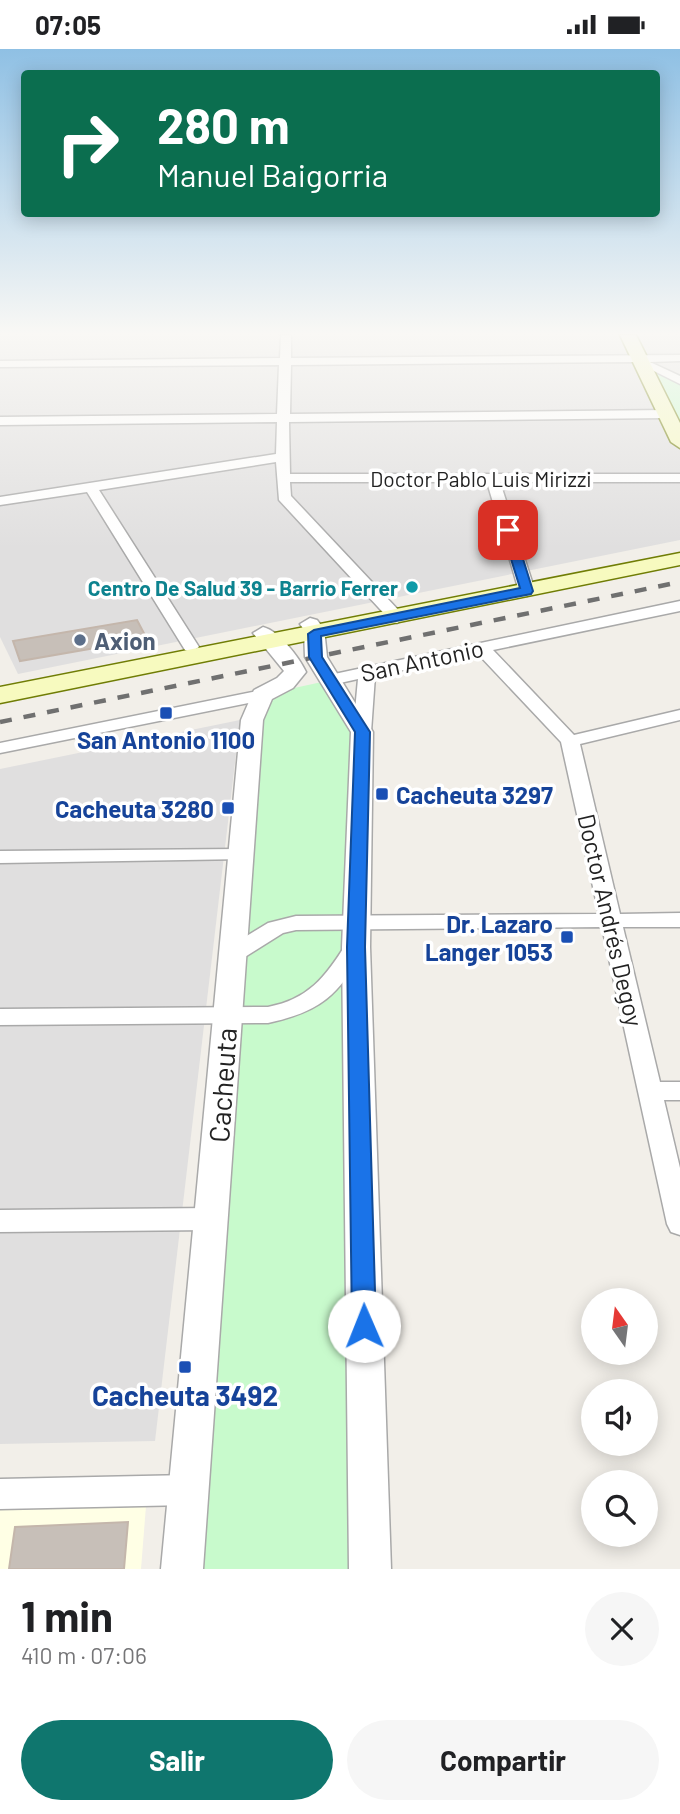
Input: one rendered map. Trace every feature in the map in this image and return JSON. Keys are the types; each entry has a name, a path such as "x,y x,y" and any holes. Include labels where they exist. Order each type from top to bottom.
{"main road":[{"path":"663,406 680,442"},
{"path":"0,695 526,586 680,551"},
{"path":"526,586 680,559"},
{"path":"0,683 191,647 266,638"}],"street":[{"path":"284,406 283,493 289,504 392,613"},
{"path":"0,421 667,414"},
{"path":"0,502 282,457"},
{"path":"492,477 526,586"},
{"name":"Doctor Pablo Luis Mirizzi","path":"283,478 680,478"},
{"path":"91,487 191,647"},
{"name":"San Antonio","path":"0,748 680,606"},
{"path":"312,629 316,657 362,732"},
{"path":"262,695 285,683 295,672 291,660 266,638"},
{"path":"482,648 570,741 677,719"},
{"path":"366,672 356,935 370,1569"},
{"name":"Cacheuta","path":"182,1569 239,855 252,720 262,695"},
{"name":"Doctor Andrés Degoy","path":"570,741 680,1224"},
{"path":"0,857 239,855"},
{"path":"232,955 285,925 356,935 611,921 680,920"},
{"path":"0,1017 268,1015 317,1001 335,982 356,935"},
{"path":"650,1091 680,1091"},
{"path":"0,1221 212,1219"},
{"path":"0,1494 189,1490"}],"shaded area":[{"path":"0,406 680,406 680,540 18,674 0,637"},
{"path":"240,720 155,1441 0,1444 0,769"},
{"path":"146,1506 141,1569 0,1569 0,1509"}],"green space":[{"path":"672,406 680,406 680,422"},
{"path":"331,680 356,720 370,1569 182,1569 262,695"}],"building":[{"name":"Axion","path":"137,620 147,639 20,661 13,641"},
{"path":"128,1522 124,1569 9,1569 15,1527"}],"railway":[{"path":"0,722 680,582"}],"place":[{"name":"Centro De Salud 39 - Barrio Ferrer","path":"412,587"},
{"name":"Axion","path":"80,640"},
{"name":"San Antonio 1100","path":"166,713"},
{"name":"Cacheuta 3297","path":"382,794"},
{"name":"Cacheuta 3280","path":"228,808"},
{"name":"Dr. Lazaro Langer 1053","path":"567,937"},
{"name":"Cacheuta 3492","path":"185,1367"}],"route":[{"path":"364,1326 356,947 362,732 316,657 314,634 527,591 508,530"}]}
